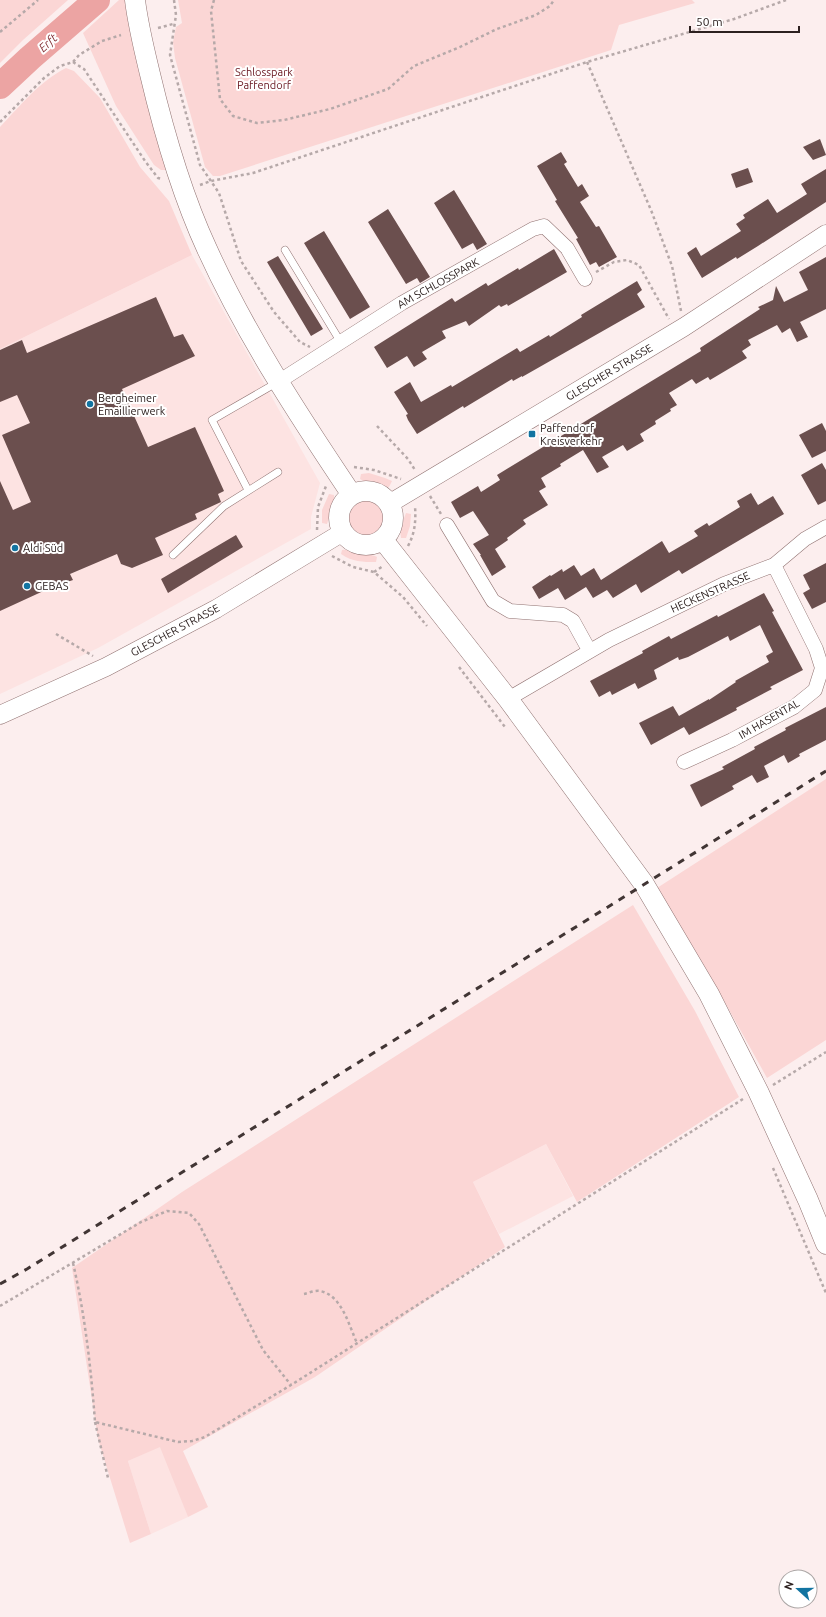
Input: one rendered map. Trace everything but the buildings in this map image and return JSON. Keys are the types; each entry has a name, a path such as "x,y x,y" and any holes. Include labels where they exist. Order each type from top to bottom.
{"main road":[{"path":"135,2 139,28 160,117 180,182 195,222 210,256 234,303 278,382 352,495"},
{"path":"368,491 377,493 389,504 393,514 393,523 390,531 383,540 378,543 361,545 352,542 343,532 339,520 340,511 344,502 352,495 359,492 368,491"},
{"path":"383,540 508,699 644,884 709,994 747,1097 808,1200 826,1244"}],"street":[{"name":"AM SCHLOSSPARK","path":"278,382 340,341 402,303 533,229 544,226 567,248 585,279"},
{"name":"GLESCHER STRASSE","path":"389,504 680,329 826,234"},
{"path":"447,525 493,601 510,611 563,615 573,621 589,650"},
{"name":"HECKENSTRASSE","path":"508,699 589,650 724,584 774,565 806,539 826,527"},
{"name":"GLESCHER STRASSE","path":"0,715 106,667 216,609 343,532"},
{"name":"IM HASENTAL","path":"684,762 732,740 794,707 815,690 822,668 816,649 774,565"}],"lane":[{"path":"285,250 340,341"},
{"path":"248,490 212,420 278,382"},
{"path":"173,555 224,506 278,472"}],"path":[{"path":"0,32 38,0"},
{"path":"174,0 176,15 173,24 170,55 200,165 219,193 241,260 274,312 300,342 323,353"},
{"path":"214,0 211,11 220,99 233,116 257,123 284,120 330,109 388,89 414,66 460,47 497,29 536,15 550,6 554,0"},
{"path":"211,181 253,173 587,62 734,19 786,0"},
{"path":"158,28 173,24"},
{"path":"0,122 44,78 60,66 73,62 79,55 102,41 121,35"},
{"path":"73,62 84,69 158,178 170,182 180,182"},
{"path":"587,62 651,210 672,266 680,329"},
{"path":"585,279 614,262 627,260 640,265 680,329"},
{"path":"377,426 408,459 415,470"},
{"path":"338,474 326,486 318,507 317,534 330,556 353,567 374,572 403,597 431,631"},
{"path":"429,494 447,525"},
{"path":"56,634 74,646 97,658"},
{"path":"454,661 510,732"},
{"path":"95,1422 178,1442 192,1441 205,1437 291,1385 747,1097 777,1083 826,1052"},
{"path":"771,1164 826,1293"},
{"path":"0,1306 141,1222 167,1211 189,1213 199,1224 263,1350 291,1385"},
{"path":"73,1263 83,1312 91,1367 95,1422 108,1478"},
{"path":"304,1294 319,1291 333,1297 339,1304 357,1343"}],"shaded area":[{"path":"192,255 320,483 311,517 311,529 98,648 0,694 0,349"},
{"path":"546,1144 573,1196 499,1234 473,1182"},
{"path":"161,1446 188,1517 151,1534 128,1461"}],"green space":[{"path":"0,0 68,0 23,40 0,63"},
{"path":"119,0 126,0 166,163 166,170 161,170 154,165 116,106 83,33"},
{"name":"Schlosspark Paffendorf","path":"178,0 692,0 695,3 619,25 611,50 220,176 213,176 205,167 175,58 173,42 176,27 182,23"},
{"path":"66,68 74,71 100,98 140,167 169,201 192,255 0,349 0,127 39,87"},
{"path":"369,473 392,481 389,487 367,483 360,479 361,474"},
{"path":"329,494 334,495 334,502 327,524 322,523 322,510"},
{"path":"366,499 379,505 385,518 379,531 366,537 353,531 347,518 353,505"},
{"path":"406,513 411,514 410,526 406,538 401,538 400,529"},
{"path":"342,550 375,556 377,557 376,562 362,562 350,559 341,554"},
{"path":"826,779 826,1040 767,1078 708,972 657,888"},
{"path":"633,905 695,1011 739,1097 577,1202 546,1144 473,1182 505,1247 315,1377 183,1451 208,1507 188,1517 160,1447 128,1461 151,1534 130,1543 98,1439 72,1268 182,1192"}],"waterway":[{"name":"Erft","path":"0,86 97,0"}],"railway":[{"path":"0,1284 27,1269 826,771"}],"place":[{"name":"Bergheimer Emaillierwerk","path":"90,404"},
{"name":"Paffendorf Kreisverkehr","path":"532,434"},
{"name":"Aldi Süd","path":"15,548"},
{"name":"GEBAS","path":"27,586"}]}
